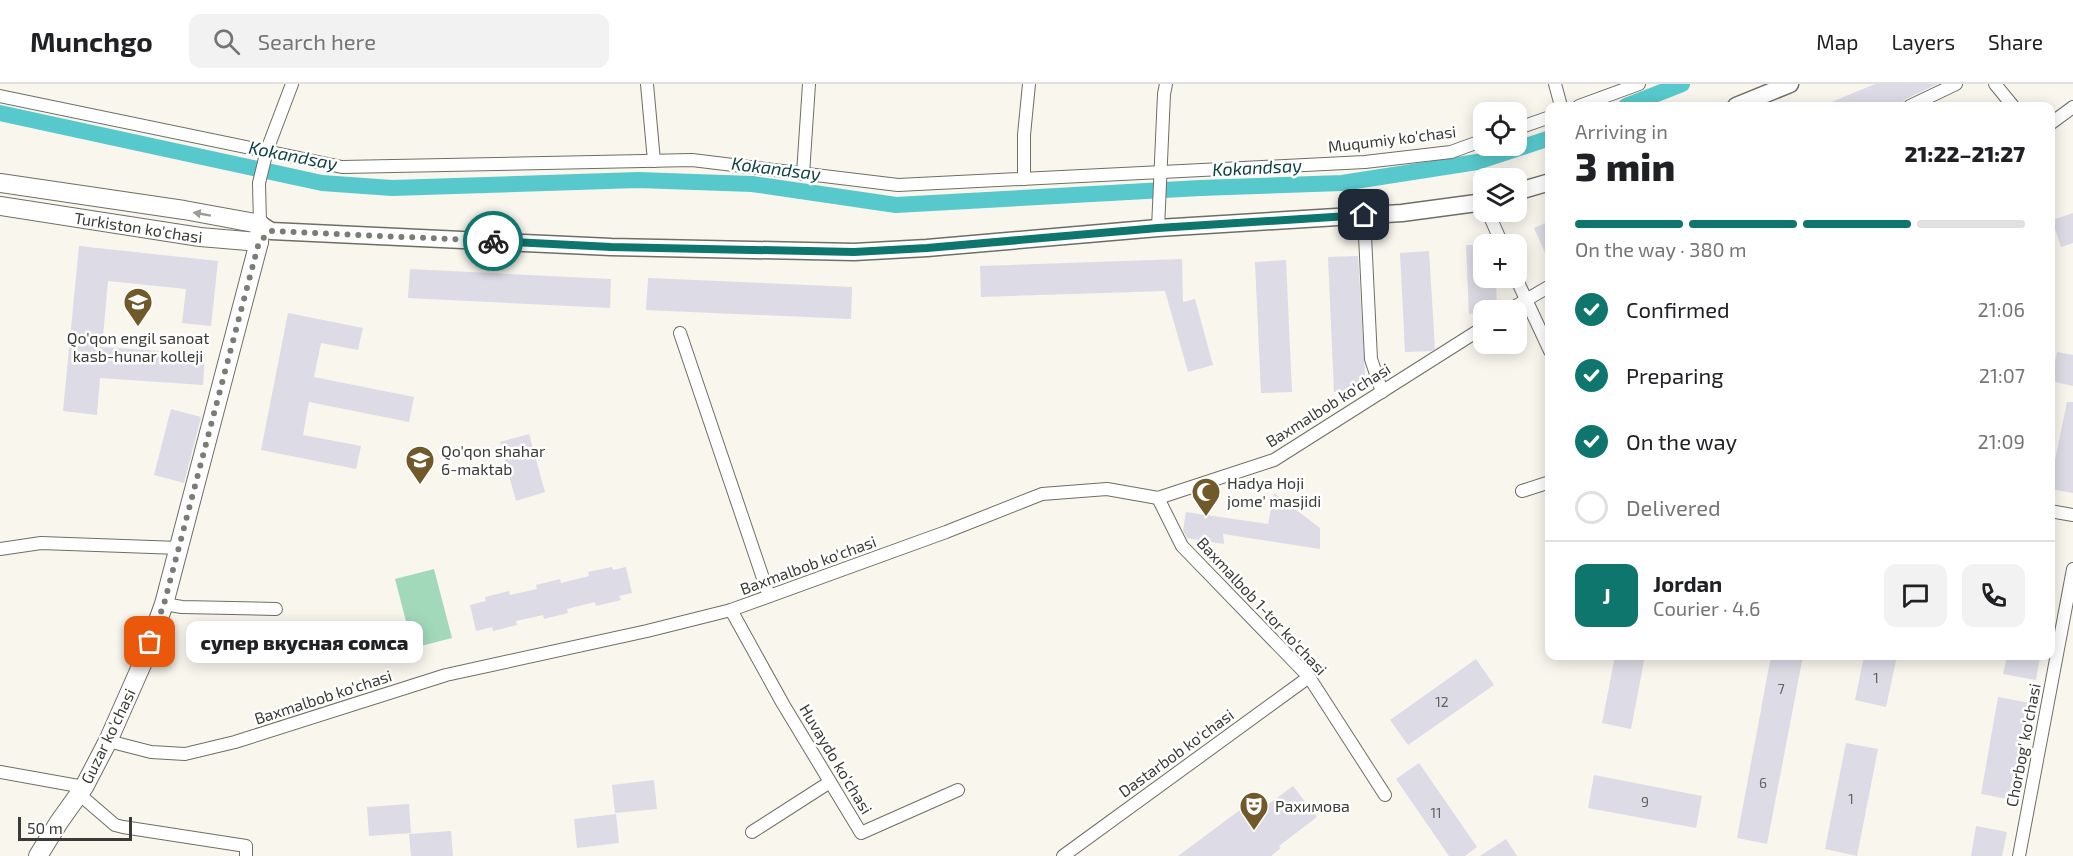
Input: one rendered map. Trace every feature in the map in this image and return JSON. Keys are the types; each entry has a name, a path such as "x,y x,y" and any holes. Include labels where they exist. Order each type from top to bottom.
{"main road":[{"path":"1746,102 1790,84"},
{"name":"Turkiston ko'chasi","path":"0,183 184,210 264,232"},
{"path":"1527,189 1545,183"},
{"name":"Turkiston ko'chasi","path":"0,206 200,237 264,232 611,247 854,252 1158,228 1402,213 1473,203"},
{"name":"Guzar ko'chasi","path":"39,856 81,790 108,741 143,662 164,604 264,232"}],"street":[{"path":"264,232 259,183 267,150 292,84"},
{"path":"647,84 654,161"},
{"path":"803,174 810,84"},
{"path":"1024,179 1024,135 1029,84"},
{"path":"1158,228 1166,84"},
{"path":"1555,84 1560,102"},
{"path":"1589,102 1639,84"},
{"path":"1918,102 1956,84"},
{"path":"1995,84 2010,102"},
{"name":"Muqumiy ko'chasi","path":"0,96 342,167 692,160 898,185 1365,162 1451,152 1473,144"},
{"path":"2055,120 2073,106"},
{"path":"1527,125 1545,119"},
{"path":"1364,215 1371,359 1382,392"},
{"path":"1521,288 1526,300 1545,289"},
{"path":"1527,302 1545,340"},
{"path":"680,333 769,596"},
{"name":"Baxmalbob ko'chasi","path":"108,741 151,752 185,754 235,742 446,675 731,610 946,532 1042,494 1107,489 1158,498 1274,460 1473,334"},
{"path":"1522,491 1545,484"},
{"name":"Baxmalbob 1-tor ko'chasi","path":"1158,498 1182,546 1309,678 1385,795"},
{"path":"2055,512 2073,515"},
{"path":"0,549 41,543 179,548"},
{"name":"Chorbog' ko'chasi","path":"2019,856 2073,569"},
{"path":"164,604 182,607 276,609"},
{"name":"Huvaydo ko'chasi","path":"731,610 783,704 861,833 958,790"},
{"name":"Dastarbob ko'chasi","path":"1063,856 1309,678"},
{"path":"0,772 81,790 115,825 246,846 246,856"},
{"path":"752,832 830,782"}],"green space":[{"path":"434,569 452,638 413,648 395,579"}],"building":[{"path":"1875,84 1937,84 1903,102 1832,102"},
{"path":"2073,213 2073,243 2061,247 2055,229 2055,219"},
{"path":"1545,223 1545,253 1534,228"},
{"path":"1466,245 1473,245 1473,288 1496,288 1497,300 1473,300 1473,313 1469,314"},
{"path":"79,246 218,261 211,326 182,323 186,289 108,281 102,347 205,354 203,385 100,378 97,415 63,411"},
{"path":"1429,251 1435,349 1405,352 1400,253"},
{"path":"1358,256 1366,390 1334,392 1328,257"},
{"path":"1182,259 1183,302 1195,299 1213,365 1188,372 1165,291 981,297 980,266"},
{"path":"1286,260 1292,392 1261,393 1255,262"},
{"path":"410,269 611,279 610,308 408,298"},
{"path":"648,278 852,287 851,319 646,310"},
{"path":"288,313 363,328 358,350 321,343 314,377 414,397 409,422 309,402 303,435 361,446 356,469 261,450"},
{"path":"2057,352 2073,355 2073,386 2055,382"},
{"path":"2067,402 2073,402 2073,493 2055,490 2055,460"},
{"path":"171,409 201,417 184,483 154,475"},
{"path":"529,434 545,492 516,501 500,442"},
{"name":"Hadya Hoji jome' masjidi","path":"1274,493 1320,528 1320,549 1223,534 1224,544 1187,538 1183,530 1186,512 1268,524"},
{"path":"612,567 613,570 626,567 632,593 619,596 621,600 596,606 595,602 567,609 568,613 544,619 543,615 516,621 517,625 493,631 492,627 476,631 470,605 486,601 485,597 509,591 510,595 537,589 536,585 560,579 561,583 589,576 588,572"},
{"path":"1476,659 1494,685 1408,745 1390,720"},
{"path":"1614,660 1644,660 1631,729 1602,723"},
{"path":"1770,660 1802,660 1767,844 1737,838"},
{"path":"1863,660 1896,660 1886,707 1855,700"},
{"path":"2006,660 2039,660 2036,680 2003,674"},
{"path":"1998,697 2030,703 2013,800 1981,794"},
{"path":"1846,743 1878,749 1857,856 1825,849"},
{"path":"1419,763 1477,847 1465,856 1449,856 1396,779"},
{"path":"1594,775 1702,796 1696,828 1588,808"},
{"path":"654,780 657,809 615,813 612,785"},
{"name":"Рахимова","path":"1293,786 1317,817 1279,846 1281,848 1271,856 1178,856 1248,804 1255,814"},
{"path":"409,804 411,833 369,836 367,807"},
{"path":"616,814 619,843 577,848 574,819"},
{"path":"1976,826 2007,832 2002,856 1971,856"},
{"path":"451,831 453,856 411,856 409,834"},
{"path":"1506,839 1517,856 1480,856"}],"waterway":[{"name":"Kokandsay","path":"1636,102 1682,84"},
{"name":"Kokandsay","path":"0,113 322,183 392,188 638,180 752,184 896,205 1200,188 1342,183 1477,162 1545,140"}],"way so far":[{"path":"150,642 164,604 259,242 271,231 493,241"}],"place":[{"name":"Qo'qon engil sanoat kasb-hunar kolleji","path":"138,328"},
{"name":"Qo'qon shahar 6-maktab","path":"420,486"},
{"name":"Hadya Hoji jome' masjidi","path":"1206,518"},
{"name":"супер вкусная сомса","path":"150,642"},
{"name":"Рахимова","path":"1254,832"}],"route":[{"path":"493,241 611,247 854,252 1158,228 1364,215"}]}
